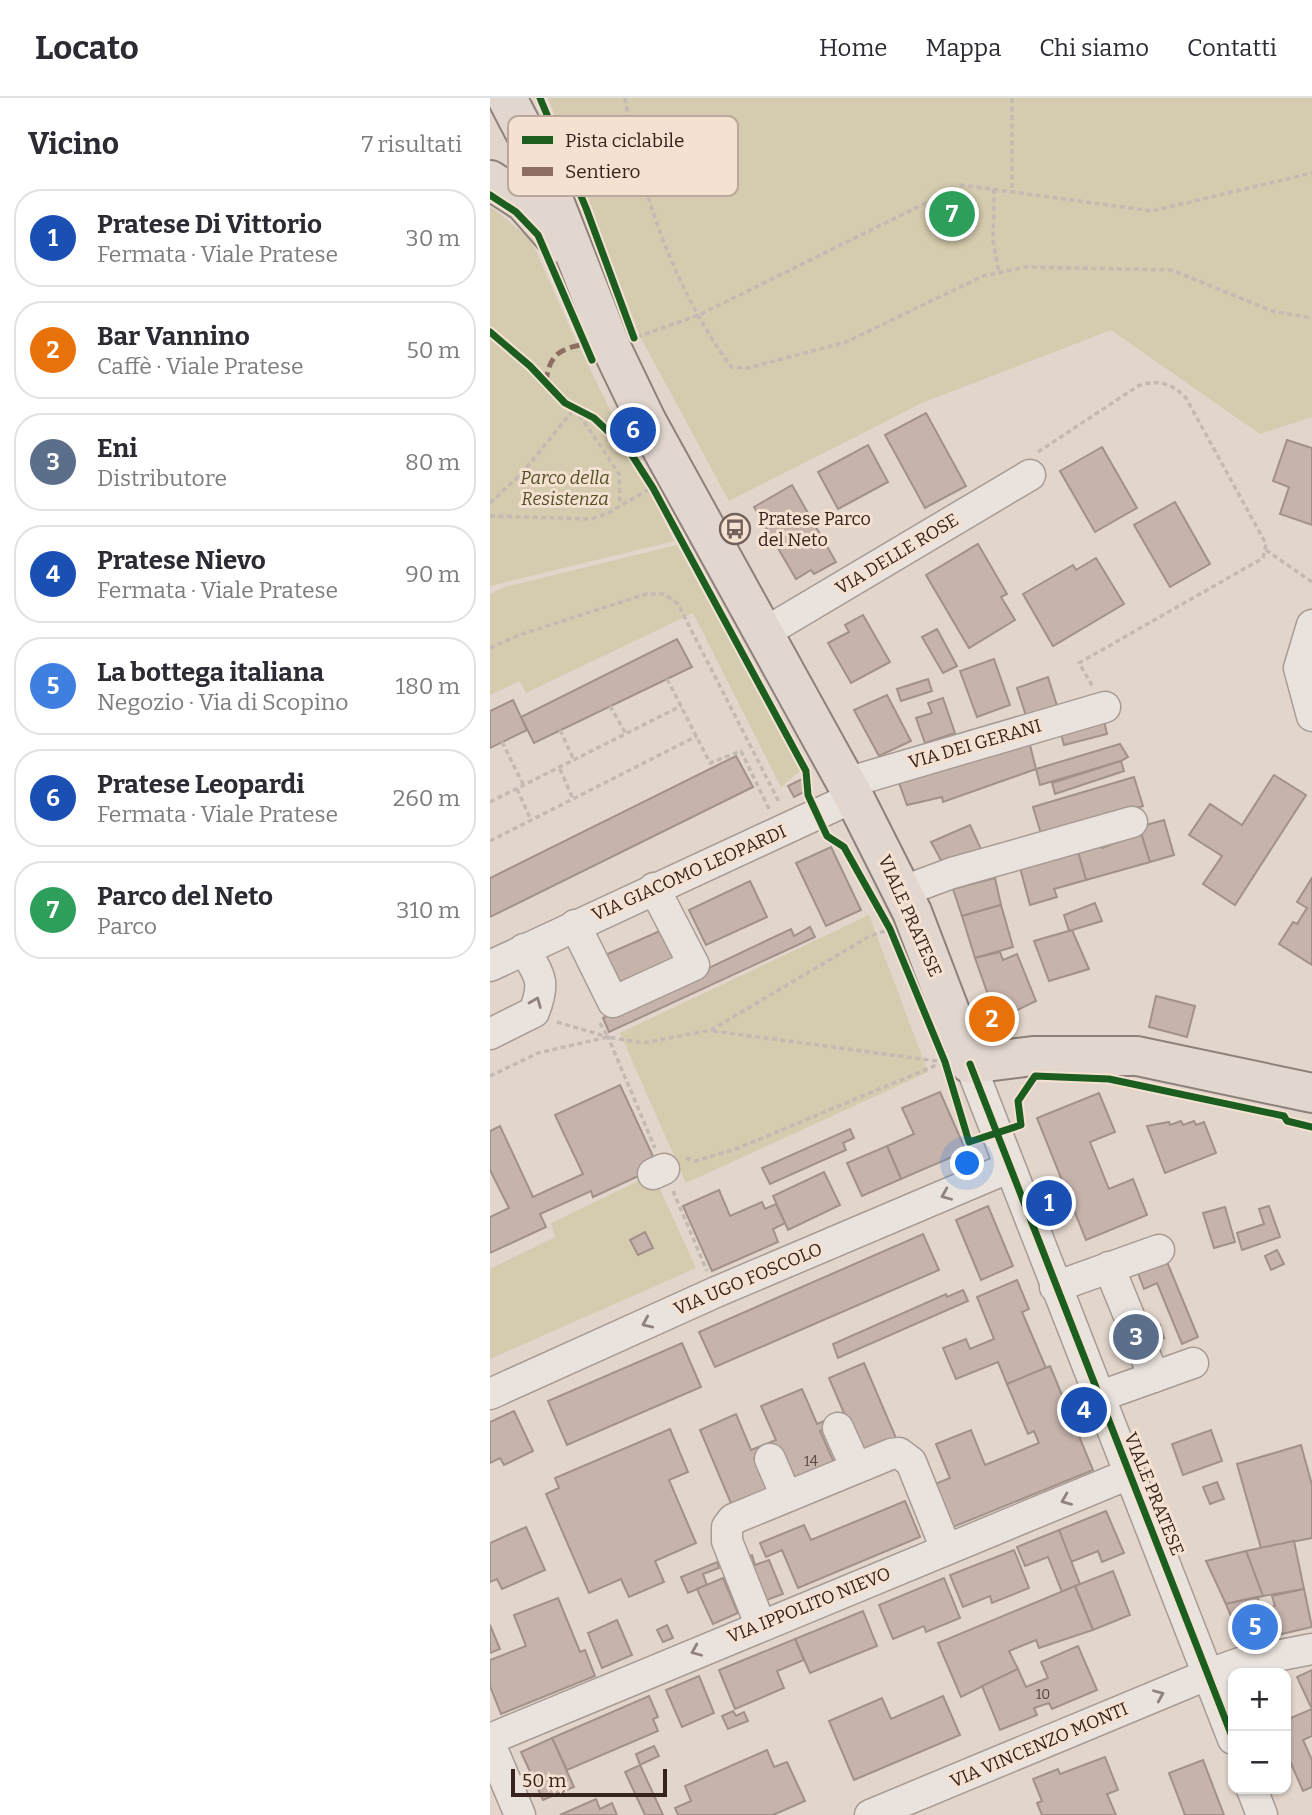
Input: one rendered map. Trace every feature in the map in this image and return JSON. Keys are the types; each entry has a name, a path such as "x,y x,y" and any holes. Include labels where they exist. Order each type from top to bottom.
{"main road":[{"name":"VIALE PRATESE","path":"507,98 516,116"},
{"name":"VIALE PRATESE","path":"490,180 508,190"},
{"name":"VIALE PRATESE","path":"515,196 537,214 558,239 583,279"},
{"name":"VIALE PRATESE","path":"551,196 612,349 648,422 850,790 892,904 926,943 951,1064"},
{"path":"1082,1055 1113,1068 1312,1113"},
{"path":"951,1064 1033,1056 1138,1056 1312,1093"}],"street":[{"name":"VIA DELLE ROSE","path":"764,634 1030,475"},
{"path":"1312,625 1299,668 1312,716"},
{"name":"VIA DEI GERANI","path":"850,790 1105,706"},
{"name":"VIA GIACOMO LEOPARDI","path":"490,966 850,790"},
{"path":"892,904 952,873 1132,822"},
{"path":"575,925 613,1002 694,965 654,888"},
{"path":"490,1034 534,1012 542,980 524,949"},
{"name":"VIALE PRATESE","path":"951,1064 1008,1168 1230,1731"},
{"name":"VIA UGO FOSCOLO","path":"490,1394 716,1292 1008,1168"},
{"path":"1055,1287 1158,1250"},
{"path":"1110,1267 1154,1377"},
{"path":"1098,1397 1193,1363"},
{"path":"838,1428 856,1468"},
{"path":"761,1624 727,1541 727,1527 733,1519 786,1496 891,1454 905,1456 914,1468 946,1549"},
{"path":"770,1458 786,1496"},
{"name":"VIA IPPOLITO NIEVO","path":"490,1741 761,1624 1129,1474"},
{"name":"VIA VINCENZO MONTI","path":"870,1815 1209,1674 1240,1663 1312,1649"},
{"path":"490,1741 520,1815"},
{"path":"1254,1794 1262,1815"}],"path":[{"path":"625,98 628,116"},
{"path":"1012,98 1012,192"},
{"path":"629,325 637,337 699,315 962,185 1152,211 1312,173"},
{"path":"994,189 993,240 999,272"},
{"path":"650,196 674,271 716,347 731,367 760,364 845,342 983,275 1026,267 1172,270 1272,311 1312,318"},
{"path":"1030,475 1031,456 1138,386 1150,382 1164,383 1178,388 1186,398 1263,534 1266,550 1263,558 1079,663 1105,706"},
{"path":"565,403 594,418"},
{"path":"490,502 523,472 575,408"},
{"path":"575,408 619,474 620,503"},
{"path":"647,479 659,499"},
{"path":"490,516 591,519 606,514 620,503 653,488"},
{"path":"1266,550 1312,582"},
{"path":"490,648 519,635 646,594 664,594 678,604 769,779 781,822"},
{"path":"667,679 710,763 741,751 781,822"},
{"path":"490,803 681,705"},
{"path":"610,706 626,734"},
{"path":"560,730 574,760"},
{"path":"490,841 697,736"},
{"path":"502,742 524,786"},
{"path":"559,768 573,799"},
{"path":"517,789 531,820"},
{"path":"892,904 890,929 895,941"},
{"path":"710,1030 870,936 890,929"},
{"path":"534,1012 608,1037 643,1043 710,1030 951,1064"},
{"path":"490,1076 538,1053 608,1037"},
{"path":"608,1037 660,1169 716,1292"},
{"path":"660,1169 681,1157 695,1161 736,1149 951,1064"}],"green space":[{"path":"548,98 1312,98 1312,417 1260,434 1111,330 922,403 729,501 640,336 586,196 738,196 738,116 555,116"},
{"name":"Parco della Resistenza","path":"490,206 531,240 572,332 674,541 490,586"},
{"path":"677,545 801,770 781,787 693,613 526,693 520,681 490,695 490,594 505,587"},
{"path":"869,915 928,1072 686,1183 620,1033"},
{"path":"653,1174 696,1268 490,1359 490,1269 555,1237 551,1223"}],"building":[{"path":"926,413 966,486 925,508 885,435"},
{"path":"1287,440 1312,448 1312,525 1280,514 1289,487 1273,481"},
{"path":"868,445 888,482 838,509 818,472"},
{"path":"1102,447 1137,508 1095,532 1060,471"},
{"path":"792,485 836,562 814,574 811,570 796,579 754,507"},
{"path":"1175,502 1210,564 1170,587 1134,525"},
{"path":"978,544 1007,594 1001,597 1015,620 969,648 926,575"},
{"path":"1096,558 1124,604 1053,646 1023,594 1073,565 1076,570"},
{"path":"863,615 890,662 851,683 828,643 849,632 845,625"},
{"path":"937,629 957,666 943,673 922,637"},
{"path":"677,639 692,667 534,743 521,717"},
{"path":"994,659 1010,705 977,717 960,671"},
{"path":"1048,677 1059,712 1028,722 1017,688"},
{"path":"928,679 932,691 901,701 897,689"},
{"path":"887,695 911,741 879,756 854,710"},
{"path":"943,698 955,733 925,743 916,718 932,713 928,703"},
{"path":"513,700 527,730 490,748 490,711"},
{"path":"1103,716 1107,734 1064,745 1059,727"},
{"path":"1027,733 1036,769 943,802 942,797 907,805 898,780"},
{"path":"1120,744 1128,757 1121,761 1040,785 1036,769"},
{"path":"736,756 753,787 490,917 490,878"},
{"path":"1121,761 1124,771 1055,794 1052,783"},
{"path":"1274,775 1306,795 1235,905 1203,884 1222,856 1189,835 1210,804 1242,825"},
{"path":"1134,777 1143,806 1042,837 1033,807"},
{"path":"802,779 808,790 794,797 788,786"},
{"path":"1164,820 1174,855 1150,862 1139,827"},
{"path":"970,825 985,858 946,869 931,842"},
{"path":"1141,833 1150,862 1086,880 1078,851 1100,845 1102,848"},
{"path":"831,847 861,910 826,926 796,863"},
{"path":"1077,848 1086,880 1054,889 1057,897 1030,905 1019,864"},
{"path":"995,878 1001,905 962,916 953,889"},
{"path":"1312,878 1312,965 1279,944 1293,922 1297,924 1307,908 1297,902"},
{"path":"750,881 767,917 706,945 689,910"},
{"path":"1095,903 1102,921 1069,931 1064,915"},
{"path":"1001,905 1013,947 975,958 962,916"},
{"path":"810,927 815,937 609,1032 603,1018 791,929 794,936"},
{"path":"662,930 681,965 621,991 603,956"},
{"path":"1072,930 1089,969 1049,981 1034,941"},
{"path":"1000,952 1003,960 1017,954 1036,1001 997,1020 975,958"},
{"path":"1156,996 1195,1006 1187,1037 1149,1027"},
{"path":"620,1085 658,1167 593,1197 591,1191 540,1214 546,1227 490,1253 490,1217 509,1208 490,1170 490,1131 500,1126 533,1197 583,1174 555,1115"},
{"path":"940,1092 966,1151 901,1179 887,1146 914,1134 902,1108"},
{"path":"1099,1093 1115,1132 1090,1142 1109,1189 1133,1179 1147,1215 1086,1240 1037,1118"},
{"path":"1181,1121 1183,1125 1194,1121 1196,1125 1204,1122 1216,1153 1165,1173 1147,1126 1169,1122 1170,1125"},
{"path":"850,1129 854,1138 843,1143 846,1150 770,1184 762,1168"},
{"path":"887,1146 901,1179 862,1196 847,1163"},
{"path":"824,1172 840,1205 788,1230 773,1196"},
{"path":"719,1190 730,1216 762,1202 765,1209 776,1204 785,1223 773,1229 778,1242 712,1271 683,1206"},
{"path":"988,1206 1013,1266 981,1280 956,1220"},
{"path":"1269,1206 1280,1237 1242,1250 1237,1233 1264,1224 1259,1209"},
{"path":"1225,1207 1235,1242 1214,1248 1203,1213"},
{"path":"645,1232 653,1248 638,1255 630,1240"},
{"path":"923,1234 939,1270 715,1367 699,1332"},
{"path":"1277,1250 1284,1264 1271,1270 1265,1256"},
{"path":"1165,1257 1198,1337 1182,1344 1157,1283 1144,1289 1136,1268"},
{"path":"1017,1280 1029,1309 1022,1312 1046,1368 1007,1384 998,1362 956,1379 943,1348 966,1339 970,1349 994,1339 977,1297"},
{"path":"963,1290 968,1301 838,1358 833,1344 946,1294 947,1297"},
{"path":"1160,1325 1164,1338 1125,1351 1121,1338"},
{"path":"682,1343 701,1387 567,1445 548,1401"},
{"path":"864,1363 896,1438 861,1453 847,1420 820,1431 836,1467 795,1484 780,1447 754,1458 769,1493 733,1508 700,1430 736,1414 751,1450 776,1440 761,1406 802,1389 817,1424 844,1413 829,1378"},
{"path":"1050,1366 1093,1470 943,1531 925,1488 950,1478 936,1444 971,1430 985,1465 1039,1443 1034,1431 1028,1434 1007,1384"},
{"path":"514,1411 533,1451 504,1465 500,1458 490,1463 490,1422"},
{"path":"670,1429 688,1472 669,1480 696,1543 655,1561 664,1582 629,1597 621,1579 589,1593 546,1494 559,1488 555,1478"},
{"path":"1211,1430 1222,1461 1183,1475 1172,1444"},
{"path":"1301,1445 1312,1485 1312,1538 1261,1548 1237,1464"},
{"path":"1217,1482 1224,1499 1210,1504 1203,1487"},
{"path":"905,1501 920,1537 798,1588 782,1550 766,1557 760,1543 804,1525 811,1540"},
{"path":"1106,1511 1124,1553 1102,1562 1098,1551 1071,1562 1059,1530"},
{"path":"526,1527 545,1570 502,1589 497,1579 490,1582 490,1543"},
{"path":"1059,1530 1080,1584 1062,1592 1048,1557 1025,1566 1017,1547"},
{"path":"1294,1541 1304,1589 1263,1596 1246,1551"},
{"path":"1014,1550 1029,1588 992,1603 990,1596 963,1607 950,1575"},
{"path":"1246,1551 1263,1596 1226,1604 1206,1561"},
{"path":"752,1555 755,1565 769,1560 783,1594 756,1604 738,1561"},
{"path":"717,1562 719,1568 703,1574 707,1585 688,1593 681,1577"},
{"path":"1113,1571 1130,1615 1093,1630 1075,1586"},
{"path":"723,1578 738,1613 713,1624 697,1589"},
{"path":"944,1578 960,1618 926,1632 924,1626 893,1639 879,1605"},
{"path":"1075,1586 1093,1630 1039,1648 1036,1640 1009,1651 1018,1669 961,1697 938,1643"},
{"path":"1304,1589 1312,1627 1242,1643 1226,1604 1258,1597 1260,1610 1275,1606 1272,1596"},
{"path":"558,1598 580,1652 585,1650 595,1676 501,1714 490,1686 490,1660 526,1646 514,1615"},
{"path":"863,1611 877,1646 810,1673 795,1639"},
{"path":"617,1620 632,1655 602,1668 588,1633"},
{"path":"490,1625 500,1649 490,1653"},
{"path":"667,1625 673,1638 663,1642 657,1630"},
{"path":"795,1639 804,1660 777,1671 784,1688 735,1709 719,1670"},
{"path":"1078,1646 1097,1690 1052,1709 1049,1703 1034,1708 1037,1715 1000,1730 982,1686 1018,1669 1026,1687 1048,1678 1041,1662"},
{"path":"1312,1670 1312,1709 1297,1677"},
{"path":"699,1676 714,1713 682,1727 666,1690"},
{"path":"649,1696 658,1717 653,1719 658,1731 567,1770 552,1738"},
{"path":"943,1696 960,1735 854,1780 829,1721 882,1698 891,1719"},
{"path":"1312,1709 1312,1736 1303,1740 1312,1760 1312,1787 1303,1791 1291,1763 1291,1718"},
{"path":"733,1711 736,1716 744,1712 748,1721 728,1729 722,1716"},
{"path":"552,1738 574,1787 543,1800 521,1752"},
{"path":"654,1746 659,1756 640,1765 636,1754"},
{"path":"767,1750 774,1767 787,1762 805,1801 773,1815 678,1815 675,1808 691,1801 685,1786"},
{"path":"1105,1757 1118,1790 1107,1794 1116,1815 1042,1815 1037,1803 1042,1801 1033,1779 1058,1769 1060,1774"},
{"path":"1203,1760 1224,1815 1185,1815 1169,1773"},
{"path":"640,1765 663,1815 645,1815 625,1772"},
{"path":"596,1799 600,1809 612,1803 617,1815 560,1815"}],"marked path":[{"path":"546,382 550,365 557,355 568,348 585,344"}],"cycle path":[{"path":"540,98 548,116"},
{"path":"490,195 516,212 538,235 592,360"},
{"path":"581,196 634,338"},
{"path":"490,332 530,366 565,403 594,418 630,452 653,488 806,771 808,795 827,836 844,847 890,929 945,1062 969,1142 1021,1125 1018,1101 1035,1076 1109,1079 1284,1116 1287,1121 1312,1127"},
{"path":"970,1064 1230,1731"}],"place":[{"name":"Parco del Neto","path":"952,214"},
{"name":"Pratese Leopardi","path":"633,430"},
{"name":"Pratese Parco del Neto","path":"735,529"},
{"name":"Bar Vannino","path":"992,1019"},
{"name":"Pratese Di Vittorio","path":"1049,1203"},
{"name":"Eni","path":"1136,1337"},
{"name":"Pratese Nievo","path":"1084,1410"},
{"name":"La bottega italiana","path":"1255,1627"}]}
